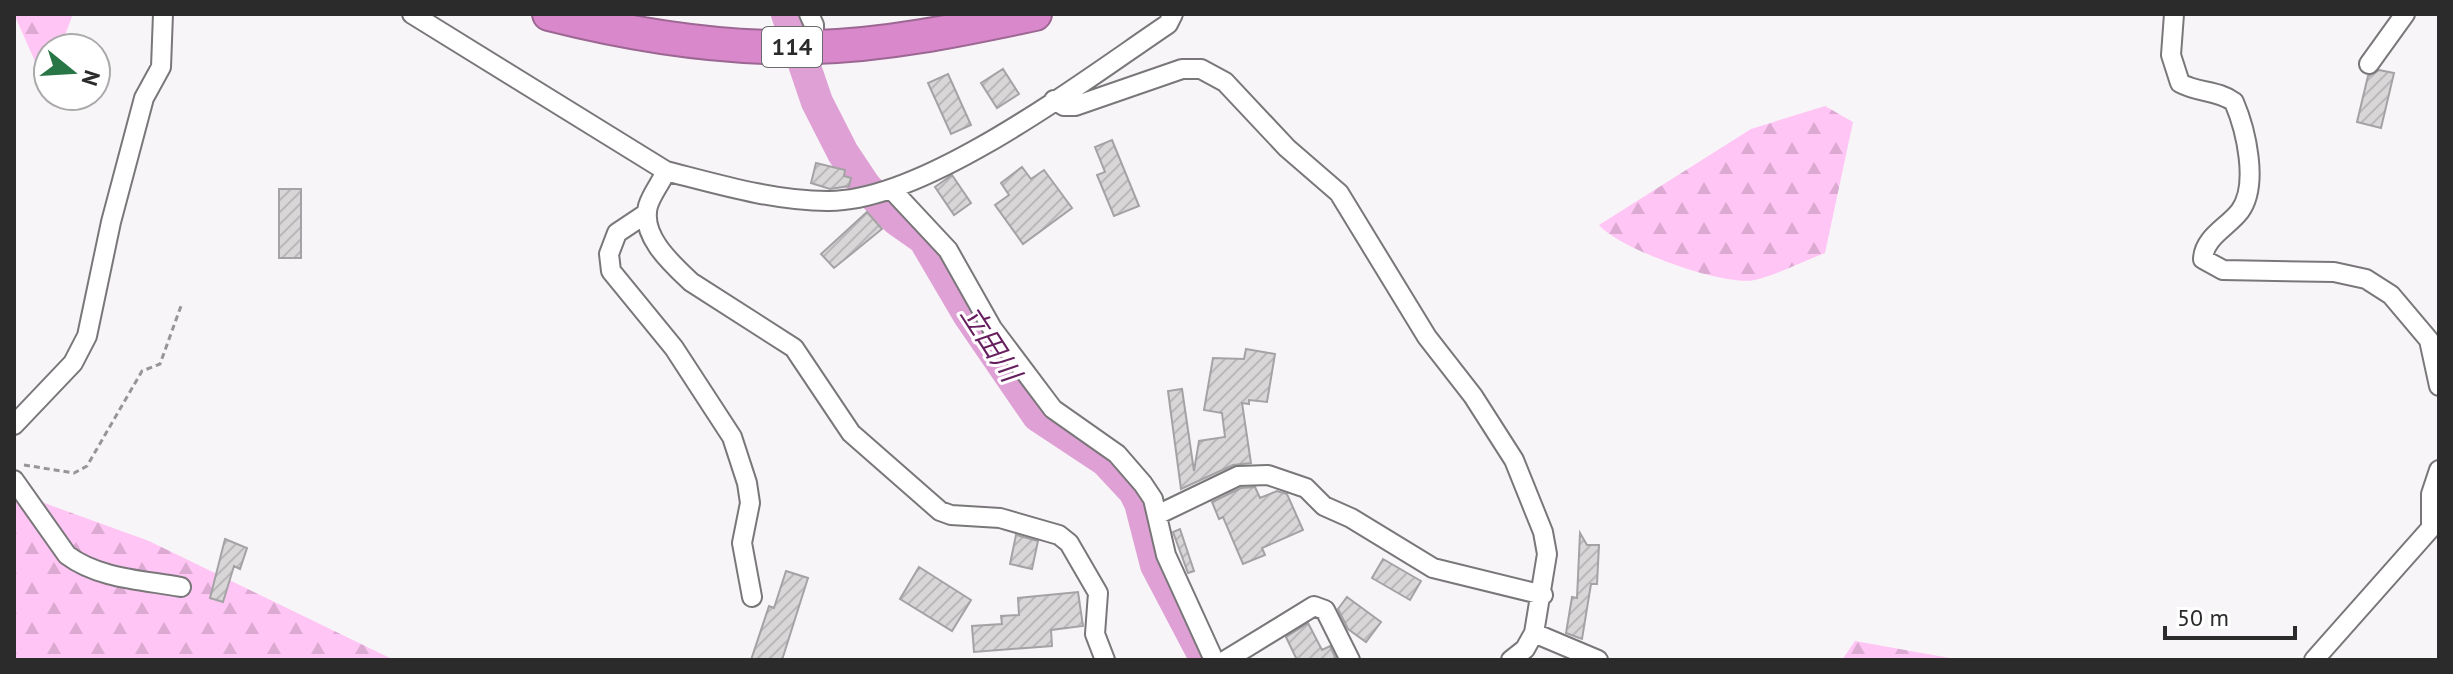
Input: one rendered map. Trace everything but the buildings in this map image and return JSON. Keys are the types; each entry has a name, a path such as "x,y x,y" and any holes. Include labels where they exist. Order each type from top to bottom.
{"highway":[{"name":"114","path":"549,14 669,38 766,47 814,47 920,37 1035,14"}],"street":[{"path":"14,425 73,363 87,336 111,222 144,98 161,67 163,14"},
{"path":"412,14 666,171 713,183 826,201 856,199 892,190 1013,127 1168,24 1173,14"},
{"path":"809,14 814,25 814,47"},
{"path":"2174,14 2171,55 2180,83 2199,92 2226,96 2234,102 2249,171 2246,201 2206,245 2203,259 2223,270 2334,272 2366,279 2391,295 2429,340 2439,386"},
{"path":"2369,64 2405,14"},
{"path":"1054,100 1064,106 1075,106 1182,69 1201,69 1225,82 1287,148 1339,193 1427,337 1473,396 1514,460 1543,532 1547,554 1543,595 1534,633 1525,649 1511,660"},
{"path":"666,171 647,213 617,233 609,254 611,271 674,348 732,437 750,503 742,543 752,597"},
{"path":"892,190 948,250 992,328 1053,409 1131,467 1153,499 1166,555 1214,660"},
{"path":"647,213 652,235 678,270 794,348 851,433 940,511 951,515 1000,518 1059,535 1069,543 1098,593 1095,634 1105,660"},
{"path":"2314,660 2435,521 2431,494 2439,470"},
{"path":"1157,515 1225,480 1245,475 1268,475 1306,488 1324,506 1351,518 1433,568 1543,595"},
{"path":"14,480 75,562 106,574 181,587"},
{"path":"1226,660 1314,606 1325,610 1350,660"},
{"path":"1534,633 1598,660"}],"path":[{"path":"14,463 74,473 83,470 142,371 160,364 181,306"}],"green space":[{"path":"14,14 73,14 66,32 32,32 32,54"},
{"path":"1825,106 1853,122 1825,253 1755,280 1741,281 1698,272 1649,255 1610,235 1599,225 1751,129"},
{"path":"14,492 149,541 394,660 14,660"},
{"path":"1855,641 1961,660 1842,660"}],"waterway":[{"name":"立田川","path":"787,14 817,102 843,153 865,186 897,220 924,239 968,314 1038,416 1106,461 1134,491 1156,565 1206,660"}]}
